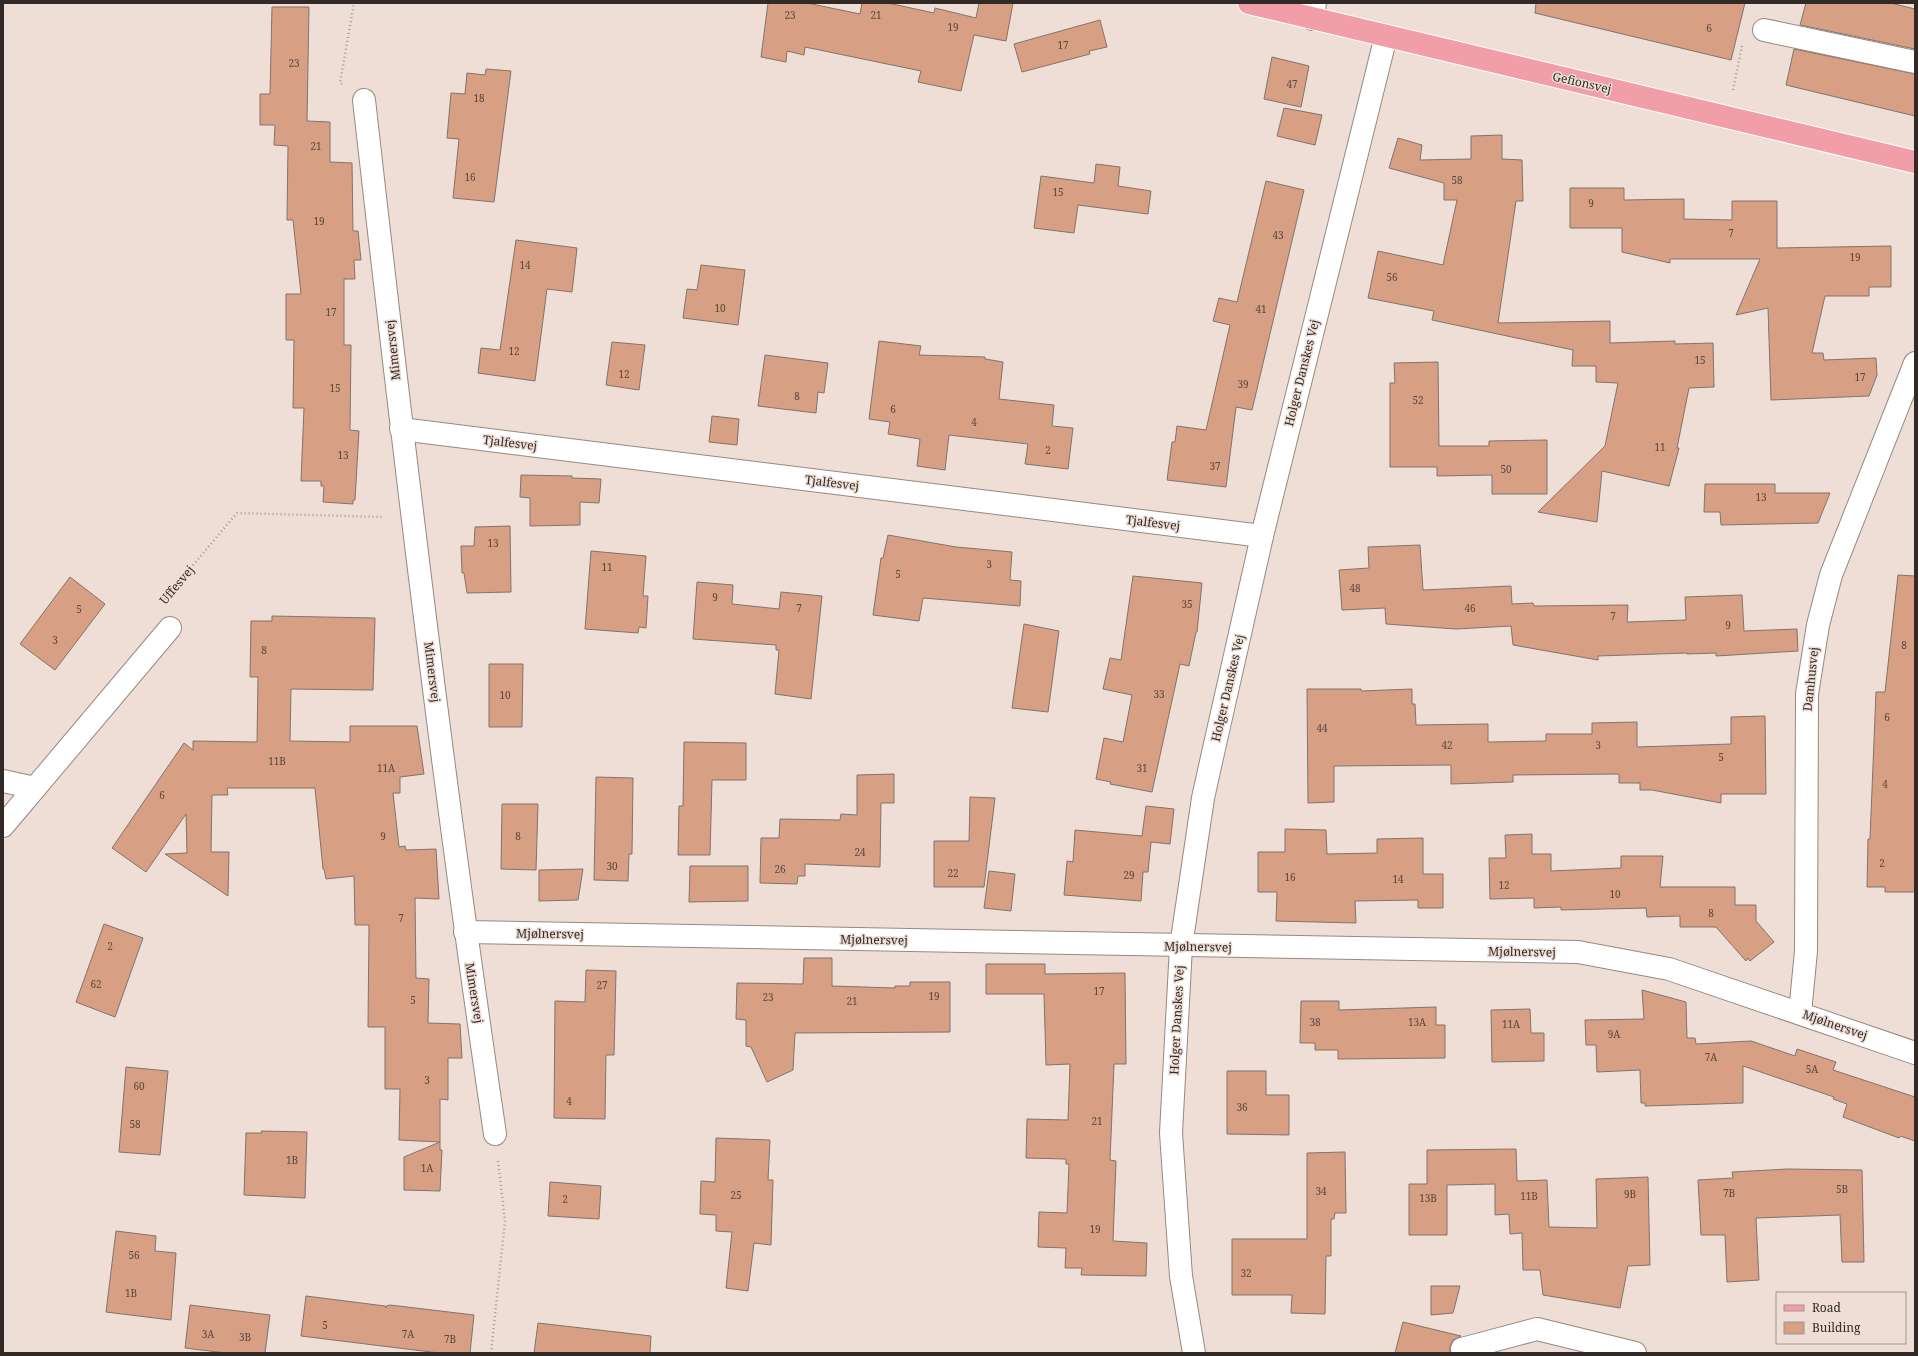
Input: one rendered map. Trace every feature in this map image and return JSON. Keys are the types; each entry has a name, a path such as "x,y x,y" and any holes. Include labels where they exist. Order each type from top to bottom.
{"main road":[{"name":"Gefionsvej","path":"1249,3 1314,11 1386,36 1915,162"}],"street":[{"path":"1764,30 1915,62"},
{"name":"Holger Danskes Vej","path":"1194,1353 1181,1276 1171,1133 1181,946 1203,798 1262,536 1386,36"},
{"name":"Mimersvej","path":"364,100 402,429 465,932 496,1134"},
{"name":"Damhusvej","path":"1800,1013 1806,951 1807,694 1818,625 1831,575 1915,363"},
{"name":"Tjalfesvej","path":"402,429 1262,536"},
{"path":"3,826 170,628"},
{"path":"3,780 35,788"},
{"name":"Mjølnersvej","path":"465,932 1578,952 1669,969 1915,1053"},
{"path":"1462,1349 1537,1329 1635,1353"}],"path":[{"path":"354,3 340,83 364,100"},
{"path":"1727,117 1744,41"},
{"name":"Uffesvej","path":"170,628 154,612 237,513 413,518"},
{"path":"491,1353 505,1221 496,1134"}],"building":[{"path":"768,3 807,3 860,14 862,3 888,3 934,13 935,8 976,18 979,3 1013,3 1006,41 974,35 961,91 918,82 921,71 805,47 804,55 787,51 786,62 761,57"},
{"path":"1536,3 1745,3 1731,60 1535,13"},
{"path":"1806,3 1891,3 1915,9 1915,49 1800,25"},
{"path":"272,7 309,7 307,121 330,122 330,162 352,163 353,231 358,231 361,260 354,260 355,279 344,279 344,345 351,345 350,430 359,431 355,500 353,500 353,504 323,502 324,486 321,486 321,481 301,481 304,408 293,408 294,340 286,340 286,294 301,294 293,220 287,220 288,146 274,145 275,125 260,125 260,94 270,94"},
{"path":"1100,20 1107,47 1089,51 1090,54 1022,72 1014,44"},
{"path":"1794,49 1915,74 1915,116 1786,85"},
{"path":"1272,57 1309,66 1301,107 1264,99"},
{"path":"486,69 511,71 494,202 453,198 459,139 447,138 451,93 465,94 467,73 485,75"},
{"path":"1284,108 1322,115 1315,145 1277,136"},
{"path":"1502,135 1502,159 1522,160 1523,201 1516,201 1498,323 1610,321 1610,343 1675,341 1675,344 1713,343 1714,387 1689,388 1677,448 1679,448 1669,486 1602,471 1597,522 1538,512 1605,446 1618,383 1596,382 1596,366 1572,366 1573,350 1432,320 1434,311 1368,298 1378,251 1443,265 1457,200 1444,200 1444,183 1389,168 1398,138 1422,145 1420,160 1471,159 1471,136"},
{"path":"1096,164 1120,167 1118,186 1151,191 1148,214 1078,205 1074,233 1034,228 1041,176 1094,183"},
{"path":"1266,181 1304,190 1252,410 1236,407 1226,487 1167,480 1172,442 1175,442 1177,426 1206,430 1230,325 1213,321 1219,298 1237,302"},
{"path":"1570,188 1624,188 1624,200 1684,199 1684,219 1732,220 1732,201 1777,201 1777,248 1891,246 1891,287 1869,287 1869,296 1825,296 1812,353 1823,353 1824,360 1876,358 1877,375 1869,396 1771,400 1768,308 1736,315 1760,259 1670,259 1670,263 1622,252 1622,228 1570,228"},
{"path":"516,240 577,248 572,292 547,289 535,381 478,373 481,348 500,350"},
{"path":"701,265 745,270 738,325 683,318 687,289 697,290"},
{"path":"879,341 921,346 919,355 985,357 985,359 1003,362 999,399 1054,405 1052,426 1073,428 1068,469 1025,464 1028,444 949,435 945,470 917,466 920,439 888,434 890,422 869,419"},
{"path":"612,342 645,345 639,390 606,385"},
{"path":"765,355 828,363 824,393 818,392 816,413 758,406"},
{"path":"1438,362 1439,446 1489,446 1489,441 1547,440 1547,494 1492,494 1492,475 1437,476 1437,467 1390,467 1390,383 1395,383 1394,363"},
{"path":"712,416 739,419 737,445 709,442"},
{"path":"521,475 572,476 572,478 601,479 599,503 580,502 580,525 530,526 530,498 520,497"},
{"path":"1705,484 1775,484 1775,493 1830,493 1818,523 1721,525 1720,512 1704,512"},
{"path":"510,526 511,592 467,593 464,573 462,573 461,546 474,546 475,527"},
{"path":"888,535 956,547 1012,552 1010,580 1021,581 1020,606 923,598 919,621 873,615 881,558 883,558"},
{"path":"1420,545 1423,590 1511,586 1512,604 1533,603 1534,606 1628,605 1627,622 1686,620 1685,597 1742,595 1744,631 1797,629 1798,651 1716,656 1716,653 1687,653 1598,656 1598,660 1513,645 1511,626 1456,629 1386,624 1385,608 1342,610 1339,570 1369,568 1368,547"},
{"path":"591,551 646,556 643,596 648,596 646,628 639,627 638,633 585,629"},
{"path":"1898,575 1915,576 1915,892 1885,892 1885,887 1867,887 1868,839 1870,839 1876,692 1885,692"},
{"path":"1133,576 1202,583 1197,632 1189,666 1180,664 1152,792 1110,784 1111,782 1096,779 1104,738 1123,742 1132,695 1103,689 1110,658 1121,660"},
{"path":"70,577 105,604 55,670 20,644"},
{"path":"697,582 733,585 732,604 779,609 781,592 822,596 811,699 775,694 779,650 776,650 776,645 693,639"},
{"path":"272,616 375,618 373,690 291,689 290,741 350,742 350,726 417,726 424,774 400,777 400,793 393,793 399,847 405,846 406,850 436,849 439,899 415,898 416,978 429,979 428,1023 460,1024 462,1058 448,1058 448,1100 440,1099 440,1142 399,1140 400,1089 385,1089 385,1027 368,1027 369,925 355,925 354,876 326,879 323,869 315,788 227,788 228,795 212,795 211,852 229,852 228,896 165,854 187,853 186,814 146,872 112,848 184,743 193,750 193,741 257,742 258,677 250,677 251,621 272,621"},
{"path":"1024,624 1059,631 1048,712 1012,708"},
{"path":"489,664 523,664 522,727 489,727"},
{"path":"1307,689 1361,689 1361,691 1412,689 1412,704 1415,704 1416,725 1488,724 1488,742 1546,741 1546,734 1592,734 1592,723 1637,722 1637,747 1731,744 1731,717 1765,716 1766,794 1721,794 1721,803 1652,790 1640,790 1640,783 1619,783 1619,774 1513,775 1513,782 1451,784 1451,765 1334,766 1334,802 1308,803"},
{"path":"684,742 746,743 746,780 712,780 710,855 678,855 679,806 683,806"},
{"path":"894,774 894,803 881,803 880,867 805,864 805,876 798,876 797,884 760,883 761,838 779,838 780,819 840,820 841,814 857,815 857,775"},
{"path":"596,777 633,778 632,854 629,854 628,881 594,880"},
{"path":"970,797 995,798 984,887 934,887 934,841 969,841"},
{"path":"502,804 538,804 536,870 501,869"},
{"path":"1146,806 1174,809 1170,844 1151,842 1148,872 1143,872 1141,901 1064,895 1067,861 1073,862 1075,830 1142,836"},
{"path":"1285,829 1326,830 1327,854 1377,853 1377,839 1423,838 1423,874 1443,874 1443,908 1418,908 1418,900 1355,901 1356,923 1276,921 1277,892 1258,892 1258,852 1285,852"},
{"path":"1532,834 1532,854 1551,854 1551,871 1621,868 1621,856 1663,856 1660,887 1735,887 1735,905 1756,905 1756,921 1774,942 1750,961 1748,958 1746,961 1716,927 1680,927 1680,916 1647,917 1646,908 1561,910 1561,907 1534,908 1534,898 1490,899 1489,858 1506,858 1505,835"},
{"path":"690,866 748,866 748,901 689,902"},
{"path":"583,869 578,900 539,901 539,870"},
{"path":"989,871 1015,874 1011,911 984,908"},
{"path":"104,924 143,938 115,1017 76,1002"},
{"path":"804,958 832,958 832,986 895,988 895,986 910,986 910,982 950,982 950,1032 795,1033 793,1070 767,1082 751,1047 746,1046 746,1020 736,1019 737,983 803,984"},
{"path":"986,964 1045,964 1045,974 1125,973 1126,1064 1114,1064 1110,1160 1116,1161 1113,1241 1147,1243 1146,1276 1081,1275 1082,1268 1065,1268 1066,1248 1038,1247 1039,1212 1067,1213 1069,1164 1066,1164 1066,1159 1026,1158 1027,1119 1068,1120 1070,1064 1046,1065 1044,994 986,994"},
{"path":"586,970 616,971 614,1055 606,1055 605,1119 554,1118 555,1001 585,1002"},
{"path":"1642,990 1686,1002 1687,1038 1695,1038 1696,1044 1751,1041 1795,1056 1797,1049 1836,1062 1833,1070 1915,1097 1915,1141 1900,1136 1899,1138 1843,1117 1847,1104 1833,1099 1834,1097 1743,1066 1743,1103 1645,1106 1645,1103 1641,1103 1640,1070 1597,1072 1596,1045 1586,1045 1585,1020 1644,1019"},
{"path":"1301,1001 1339,1001 1339,1010 1436,1007 1436,1025 1445,1025 1445,1058 1338,1059 1338,1050 1315,1050 1315,1043 1300,1043"},
{"path":"1530,1009 1531,1033 1544,1033 1544,1061 1492,1062 1491,1010"},
{"path":"126,1067 168,1071 160,1155 119,1152"},
{"path":"1227,1071 1266,1071 1266,1095 1289,1095 1289,1135 1227,1134"},
{"path":"261,1131 307,1132 305,1198 244,1195 246,1133 262,1133"},
{"path":"716,1138 770,1140 768,1180 773,1180 771,1245 754,1243 748,1291 726,1288 732,1232 716,1231 716,1215 700,1214 701,1181 715,1182"},
{"path":"440,1142 440,1150 442,1150 440,1191 404,1190 404,1157"},
{"path":"1516,1149 1517,1181 1547,1180 1549,1227 1597,1228 1596,1179 1648,1177 1650,1265 1628,1266 1620,1308 1543,1295 1540,1270 1523,1270 1522,1233 1510,1234 1509,1214 1495,1215 1495,1184 1447,1185 1447,1235 1409,1235 1409,1184 1427,1184 1427,1150"},
{"path":"1345,1152 1346,1213 1335,1213 1334,1219 1331,1219 1331,1256 1326,1256 1325,1314 1291,1313 1292,1295 1232,1295 1232,1239 1307,1239 1307,1153"},
{"path":"1788,1169 1862,1170 1864,1262 1842,1262 1840,1215 1756,1218 1759,1280 1727,1282 1725,1235 1701,1235 1698,1180 1733,1178 1732,1172"},
{"path":"550,1182 601,1186 599,1219 548,1216"},
{"path":"116,1231 156,1236 155,1251 176,1253 171,1320 106,1312"},
{"path":"1431,1286 1460,1286 1453,1313 1431,1315"},
{"path":"306,1296 385,1306 386,1308 386,1306 390,1305 474,1315 470,1353 439,1353 301,1336"},
{"path":"190,1305 270,1315 265,1353 226,1353 185,1348"},
{"path":"1403,1322 1461,1336 1453,1340 1450,1346 1450,1353 1395,1353"},
{"path":"538,1323 651,1336 650,1353 534,1353"}]}
